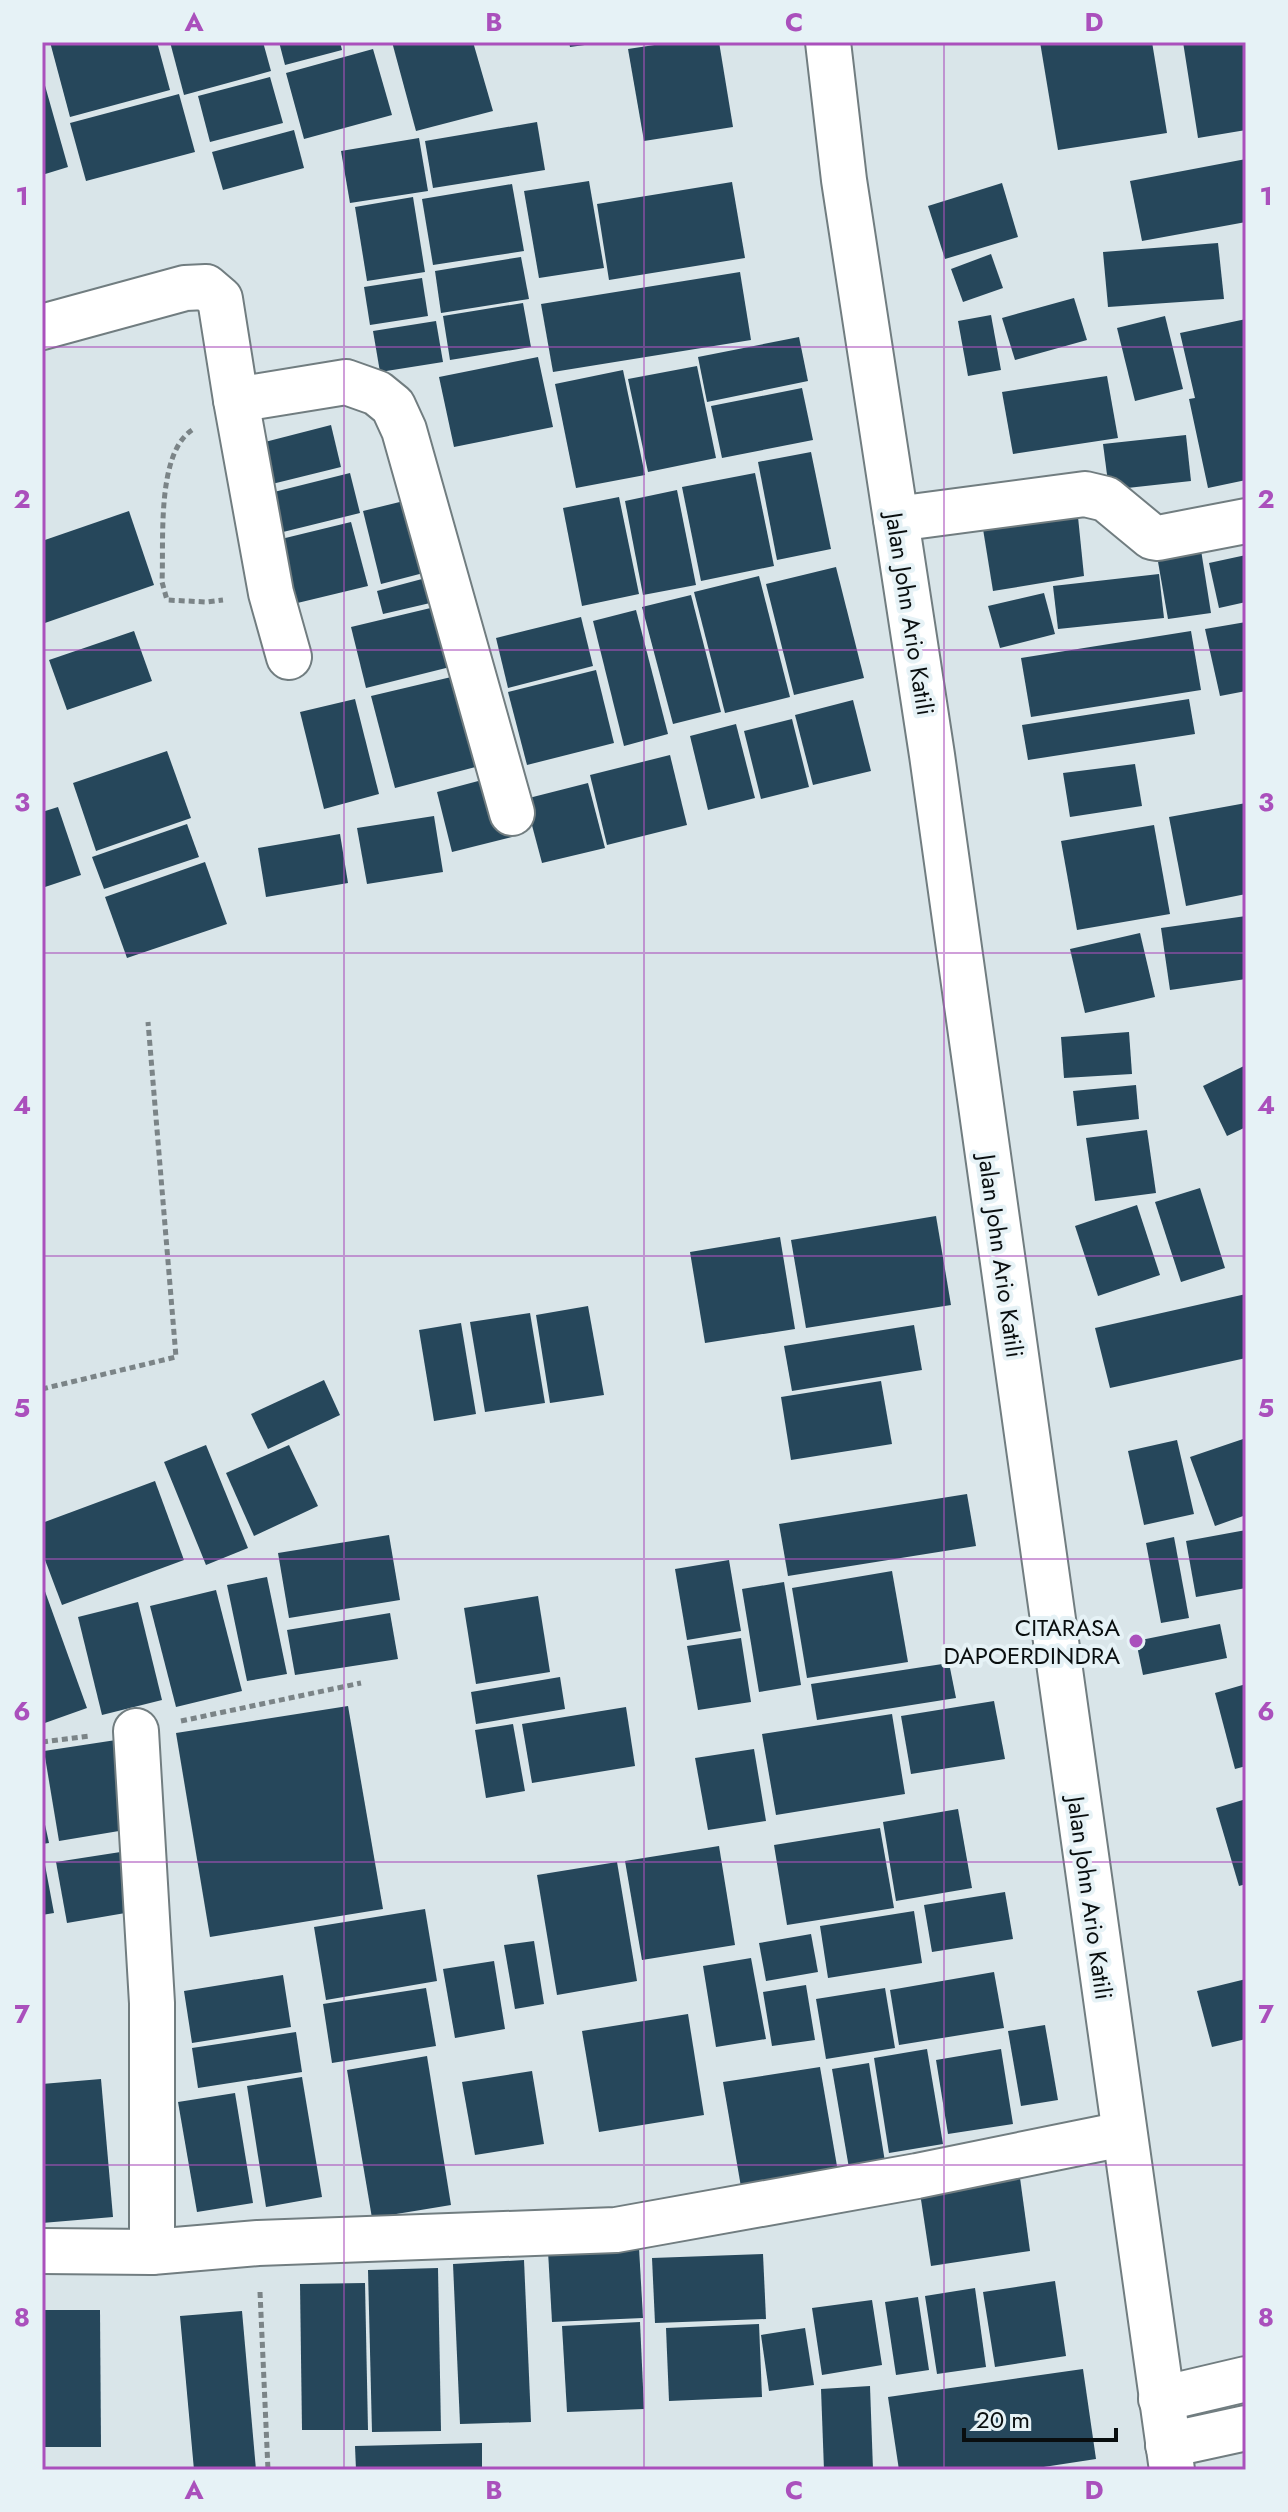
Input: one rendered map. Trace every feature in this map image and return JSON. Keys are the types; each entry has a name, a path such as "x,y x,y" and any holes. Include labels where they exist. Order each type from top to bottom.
{"street":[{"name":"Jalan John Ario Katili","path":"828,42 844,180 932,755 1170,2458"},
{"path":"42,327 185,288 206,287 220,299 271,593 289,657"},
{"path":"236,400 346,382 377,393 393,406 404,430 512,813"},
{"path":"896,519 1085,494 1106,499 1152,537 1246,521"},
{"path":"136,1731 152,2003 152,2252"},
{"path":"42,2251 152,2252 258,2243 616,2230 917,2176 1123,2134"},
{"path":"1161,2399 1246,2379"},
{"path":"1170,2458 1246,2428"}],"path":[{"path":"236,400 185,435 167,469 162,582 167,600 207,602 271,593"},
{"path":"42,1389 176,1357 148,1022"},
{"path":"42,1742 136,1731 361,1683"},
{"path":"258,2243 268,2470"}],"building":[{"path":"50,42 157,42 170,90 70,117"},
{"path":"170,42 263,42 271,71 184,95"},
{"path":"279,42 340,42 342,50 285,65"},
{"path":"392,42 473,42 493,111 416,131"},
{"path":"569,42 592,42 592,44 570,47"},
{"path":"674,42 719,42 733,127 644,141 628,49"},
{"path":"1040,42 1152,42 1167,133 1058,150"},
{"path":"1183,42 1246,42 1246,130 1198,138"},
{"path":"373,49 392,115 304,139 286,73"},
{"path":"42,75 68,167 42,175"},
{"path":"270,77 283,123 210,142 198,96"},
{"path":"179,94 195,152 86,181 70,123"},
{"path":"537,122 545,170 433,188 425,141"},
{"path":"294,130 304,168 223,190 212,152"},
{"path":"419,138 428,191 350,203 341,151"},
{"path":"1246,159 1246,222 1142,241 1130,181"},
{"path":"589,181 604,268 539,278 524,191"},
{"path":"732,182 745,258 609,280 597,204"},
{"path":"1002,183 1018,237 945,259 928,206"},
{"path":"512,184 524,251 433,265 422,199"},
{"path":"413,197 425,272 367,281 355,207"},
{"path":"1218,243 1224,299 1108,307 1103,252"},
{"path":"991,254 1003,288 963,302 951,269"},
{"path":"521,257 529,299 441,313 435,271"},
{"path":"740,272 751,340 553,372 541,304"},
{"path":"422,278 428,316 370,325 364,287"},
{"path":"1074,298 1087,340 1015,360 1002,318"},
{"path":"523,303 531,347 450,360 443,316"},
{"path":"991,315 1001,370 968,376 958,321"},
{"path":"1165,316 1183,389 1135,401 1117,328"},
{"path":"1246,319 1246,480 1208,488 1189,399 1195,398 1180,333"},
{"path":"436,321 443,362 380,372 373,331"},
{"path":"799,337 808,381 707,402 698,357"},
{"path":"538,357 553,427 454,447 439,377"},
{"path":"697,366 716,458 648,472 628,379"},
{"path":"623,370 645,475 576,488 555,384"},
{"path":"1107,376 1118,438 1013,454 1002,392"},
{"path":"802,388 813,440 722,458 711,406"},
{"path":"331,425 341,467 272,484 261,443"},
{"path":"1186,435 1191,481 1109,490 1103,444"},
{"path":"811,452 831,549 777,560 758,462"},
{"path":"350,473 360,513 279,533 270,493"},
{"path":"755,473 774,566 701,581 682,487"},
{"path":"677,490 696,585 643,595 625,501"},
{"path":"619,497 639,594 582,606 563,508"},
{"path":"416,498 435,570 381,584 363,511"},
{"path":"129,511 154,585 42,624 42,541"},
{"path":"1078,517 1084,576 993,591 983,529"},
{"path":"351,522 368,586 289,605 273,541"},
{"path":"1201,550 1211,613 1168,619 1157,556"},
{"path":"1246,555 1246,602 1219,608 1209,563"},
{"path":"836,567 864,678 794,695 766,584"},
{"path":"1159,574 1164,618 1058,629 1053,586"},
{"path":"437,575 443,600 383,614 377,591"},
{"path":"759,576 790,697 725,713 694,592"},
{"path":"1044,593 1055,634 1000,648 988,606"},
{"path":"691,595 721,712 673,724 642,607"},
{"path":"439,606 454,666 366,688 351,627"},
{"path":"636,610 668,734 624,746 593,621"},
{"path":"581,617 593,666 508,688 496,638"},
{"path":"1246,622 1246,691 1220,696 1205,629"},
{"path":"134,631 152,681 67,710 49,660"},
{"path":"1191,631 1201,690 1031,717 1021,658"},
{"path":"596,670 614,743 527,765 508,692"},
{"path":"464,674 487,764 395,788 371,696"},
{"path":"355,699 379,794 324,809 300,712"},
{"path":"1189,699 1195,734 1028,760 1022,725"},
{"path":"853,700 871,771 813,785 795,715"},
{"path":"792,719 809,787 761,799 744,731"},
{"path":"736,724 755,798 708,810 690,736"},
{"path":"167,751 191,818 96,851 73,783"},
{"path":"670,755 687,825 607,845 590,775"},
{"path":"1135,764 1142,806 1070,817 1063,773"},
{"path":"497,776 512,837 452,852 437,792"},
{"path":"588,783 605,848 542,863 525,799"},
{"path":"1246,803 1246,894 1186,906 1169,817"},
{"path":"58,807 81,875 42,888 42,812"},
{"path":"434,816 443,872 367,884 357,828"},
{"path":"187,824 199,857 104,889 92,857"},
{"path":"1154,825 1170,914 1077,930 1061,841"},
{"path":"340,834 348,883 266,897 258,848"},
{"path":"205,862 227,924 127,958 105,897"},
{"path":"1246,916 1246,979 1170,990 1161,928"},
{"path":"1140,933 1155,997 1085,1013 1070,949"},
{"path":"1129,1032 1132,1074 1064,1078 1061,1037"},
{"path":"1246,1065 1246,1127 1227,1136 1203,1086"},
{"path":"1136,1085 1139,1119 1077,1126 1073,1091"},
{"path":"1147,1130 1156,1193 1095,1201 1086,1138"},
{"path":"1200,1188 1225,1268 1181,1282 1155,1202"},
{"path":"1137,1205 1160,1275 1098,1296 1075,1226"},
{"path":"936,1216 951,1305 806,1328 791,1240"},
{"path":"780,1237 795,1329 705,1343 690,1252"},
{"path":"1246,1294 1246,1358 1110,1388 1095,1328"},
{"path":"588,1306 604,1395 550,1403 536,1315"},
{"path":"530,1313 545,1403 485,1412 470,1322"},
{"path":"461,1323 476,1414 434,1421 419,1330"},
{"path":"914,1325 922,1370 792,1391 784,1346"},
{"path":"324,1380 340,1415 268,1449 251,1414"},
{"path":"881,1381 892,1444 791,1460 781,1397"},
{"path":"1246,1438 1246,1515 1215,1526 1190,1457"},
{"path":"1177,1440 1194,1514 1144,1525 1128,1451"},
{"path":"206,1445 248,1548 206,1565 164,1462"},
{"path":"289,1445 318,1506 254,1536 226,1473"},
{"path":"155,1481 184,1560 62,1605 42,1552 42,1523"},
{"path":"967,1494 976,1546 788,1576 779,1524"},
{"path":"1246,1530 1246,1588 1196,1597 1186,1541"},
{"path":"389,1535 400,1600 289,1618 278,1553"},
{"path":"1174,1537 1189,1618 1161,1623 1146,1543"},
{"path":"729,1560 741,1631 687,1640 675,1569"},
{"path":"892,1571 908,1662 807,1678 792,1588"},
{"path":"267,1577 287,1674 247,1681 227,1585"},
{"path":"784,1582 801,1685 759,1692 742,1589"},
{"path":"42,1583 87,1708 42,1724"},
{"path":"216,1590 242,1691 176,1707 150,1606"},
{"path":"538,1596 550,1672 476,1684 464,1608"},
{"path":"138,1602 162,1700 102,1715 78,1617"},
{"path":"390,1613 398,1659 295,1675 287,1630"},
{"path":"1220,1624 1227,1658 1143,1675 1136,1641"},
{"path":"741,1638 751,1702 698,1710 687,1646"},
{"path":"949,1663 956,1698 817,1720 811,1684"},
{"path":"560,1677 565,1709 476,1724 471,1692"},
{"path":"1246,1684 1246,1766 1235,1769 1215,1693"},
{"path":"994,1701 1005,1759 911,1774 901,1716"},
{"path":"348,1706 383,1909 210,1937 176,1733"},
{"path":"626,1707 635,1766 532,1783 522,1724"},
{"path":"892,1714 905,1794 776,1815 762,1734"},
{"path":"513,1724 525,1791 486,1798 475,1730"},
{"path":"116,1740 131,1829 59,1841 44,1751"},
{"path":"754,1749 766,1821 708,1830 695,1758"},
{"path":"1246,1799 1246,1884 1239,1886 1216,1808"},
{"path":"958,1809 972,1888 896,1901 883,1822"},
{"path":"42,1811 49,1843 42,1844"},
{"path":"880,1828 894,1908 787,1925 774,1845"},
{"path":"719,1846 735,1945 642,1960 625,1861"},
{"path":"42,1849 54,1913 42,1915"},
{"path":"127,1851 137,1911 67,1923 56,1862"},
{"path":"617,1862 637,1981 557,1995 537,1875"},
{"path":"1005,1892 1013,1939 932,1952 924,1905"},
{"path":"425,1909 437,1981 326,2000 314,1927"},
{"path":"914,1911 922,1963 828,1978 820,1926"},
{"path":"811,1934 818,1972 766,1981 759,1943"},
{"path":"534,1941 544,2004 515,2009 504,1945"},
{"path":"751,1958 766,2039 716,2047 703,1966"},
{"path":"494,1961 505,2029 455,2038 443,1969"},
{"path":"994,1972 1004,2028 899,2045 890,1990"},
{"path":"283,1975 291,2027 192,2043 184,1991"},
{"path":"1246,1979 1246,2039 1212,2047 1197,1991"},
{"path":"806,1985 815,2040 772,2046 763,1992"},
{"path":"426,1988 436,2046 332,2063 323,2004"},
{"path":"885,1988 895,2048 826,2059 816,1999"},
{"path":"688,2014 704,2115 599,2132 582,2031"},
{"path":"1045,2025 1058,2100 1021,2106 1008,2031"},
{"path":"296,2032 302,2072 198,2088 192,2048"},
{"path":"927,2049 943,2144 889,2153 874,2058"},
{"path":"1001,2049 1013,2124 948,2134 936,2060"},
{"path":"427,2056 451,2205 372,2218 347,2070"},
{"path":"869,2063 886,2168 850,2174 832,2069"},
{"path":"820,2067 838,2172 741,2187 723,2082"},
{"path":"532,2071 544,2144 475,2155 462,2082"},
{"path":"302,2077 322,2197 266,2207 247,2086"},
{"path":"101,2079 113,2217 42,2223 42,2084"},
{"path":"235,2093 253,2203 197,2212 178,2102"},
{"path":"1020,2178 1030,2251 931,2266 920,2193"},
{"path":"639,2248 643,2318 552,2322 548,2251"},
{"path":"763,2254 766,2319 655,2323 652,2258"},
{"path":"524,2260 531,2422 460,2424 453,2264"},
{"path":"438,2268 441,2431 372,2432 368,2270"},
{"path":"1055,2281 1066,2356 995,2367 983,2292"},
{"path":"365,2283 368,2430 302,2430 300,2284"},
{"path":"975,2288 986,2367 937,2374 925,2296"},
{"path":"918,2297 929,2370 896,2375 885,2302"},
{"path":"872,2300 882,2365 822,2375 812,2308"},
{"path":"42,2310 100,2310 101,2447 42,2447"},
{"path":"242,2311 256,2470 194,2470 180,2316"},
{"path":"640,2322 644,2409 567,2412 562,2326"},
{"path":"759,2324 762,2397 669,2401 666,2328"},
{"path":"805,2328 814,2385 769,2391 761,2335"},
{"path":"1083,2369 1096,2459 1024,2470 899,2470 888,2397"},
{"path":"870,2386 873,2470 824,2470 821,2389"},
{"path":"482,2443 482,2470 356,2470 355,2446"}],"place":[{"name":"CITARASA DAPOERDINDRA","path":"1136,1641"}]}
